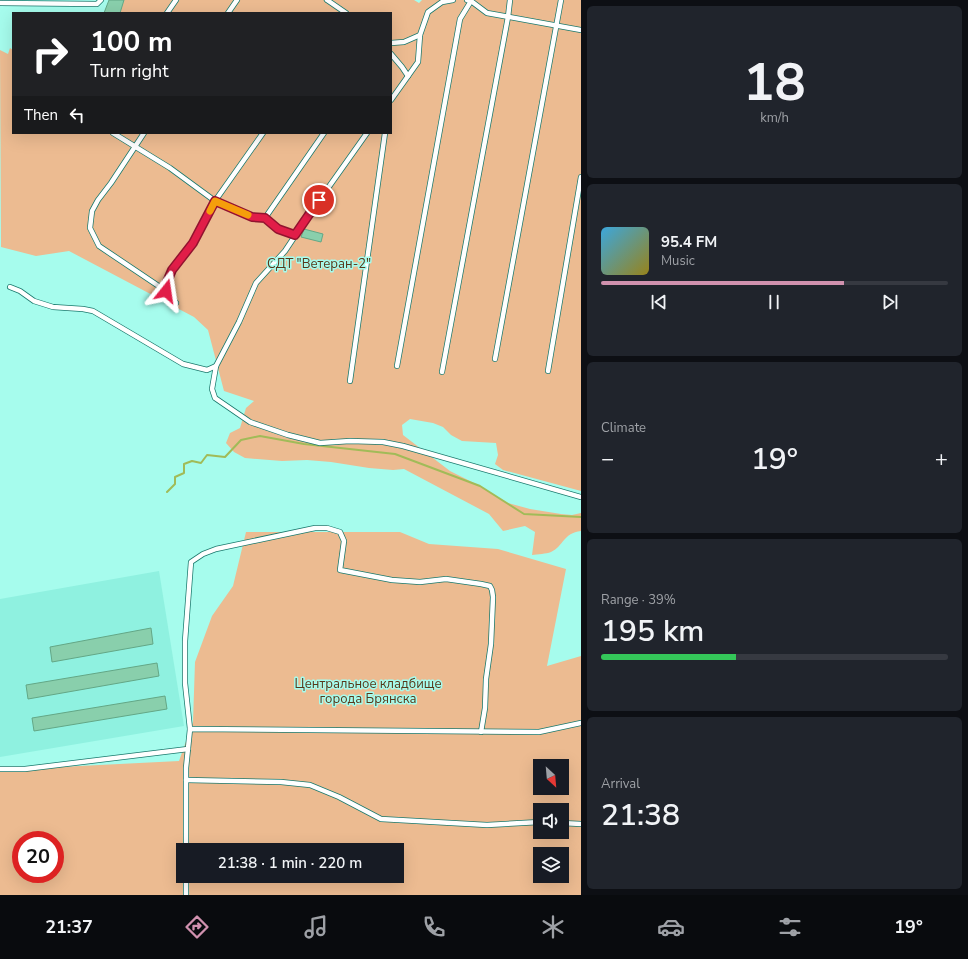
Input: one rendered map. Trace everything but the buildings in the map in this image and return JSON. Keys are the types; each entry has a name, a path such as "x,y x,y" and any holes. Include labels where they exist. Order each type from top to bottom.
{"lane":[{"path":"0,3 97,4 101,0"},
{"path":"168,12 176,0"},
{"path":"229,12 237,0"},
{"path":"392,99 418,62 420,35 428,12 443,1 453,0"},
{"path":"442,372 510,0"},
{"path":"495,359 561,0"},
{"path":"331,1 345,12"},
{"path":"397,366 460,19 469,1 487,13 581,30"},
{"path":"392,43 404,42 420,35"},
{"path":"392,55 408,76"},
{"path":"114,134 170,168 215,201 252,217 265,218 278,229 295,235"},
{"path":"143,134 112,183 98,200 92,211 90,228 99,246 164,289 176,303"},
{"path":"164,289 172,270 193,243 215,201 262,134"},
{"path":"265,218 323,134"},
{"path":"366,134 284,251 256,282 216,366 212,389 215,398 250,422 288,435 320,442 376,442 403,446 581,497"},
{"path":"350,381 385,134"},
{"path":"548,371 581,177"},
{"path":"10,287 20,291 34,301 53,307 93,311 183,364 207,370 216,366"},
{"path":"186,843 186,780 190,729 185,683 185,641 191,562 203,554 216,549 315,528 327,528 340,532 344,541 340,570 392,580 420,582 446,579 490,586 493,597 491,644 486,679 485,708 481,732"},
{"path":"190,729 539,732 581,723"},
{"path":"0,769 25,769 188,749"},
{"path":"186,780 281,782 310,785 339,796 381,819 487,825 533,822"},
{"path":"569,823 581,824"},
{"path":"186,883 186,895"}],"shaded area":[{"path":"159,571 184,726 0,757 0,599"}],"green space":[{"name":"СДТ \"Ветеран-2\"","path":"124,0 414,0 419,3 422,0 581,0 581,491 503,470 495,464 498,455 496,443 462,441 451,435 443,427 433,423 410,419 402,425 403,435 450,471 480,486 508,503 530,509 561,514 572,515 581,513 581,531 571,534 551,552 532,555 535,532 525,526 503,531 489,514 404,469 393,470 369,468 307,460 282,461 245,458 234,452 226,443 230,433 240,428 246,408 254,401 224,391 208,330 194,317 69,251 36,256 1,247 0,50 8,54 10,48 12,49 12,134 392,134 392,12 120,12"},
{"name":"Центральное кладбище города Брянска","path":"246,532 400,532 429,544 498,549 566,569 547,666 581,656 581,895 0,895 0,770 179,761 193,722 195,662 212,616 233,586"}],"waterway":[{"path":"167,492 175,484 175,477 184,473 184,464 192,461 201,463 207,455 225,457 241,440 260,436 304,444 395,454 480,486 524,514 581,517"}],"slow traffic":[{"path":"210,211 215,201 248,215"}],"route":[{"path":"166,291 164,289 172,270 193,243 215,201 252,217 265,218 278,229 295,235 319,200"}]}
